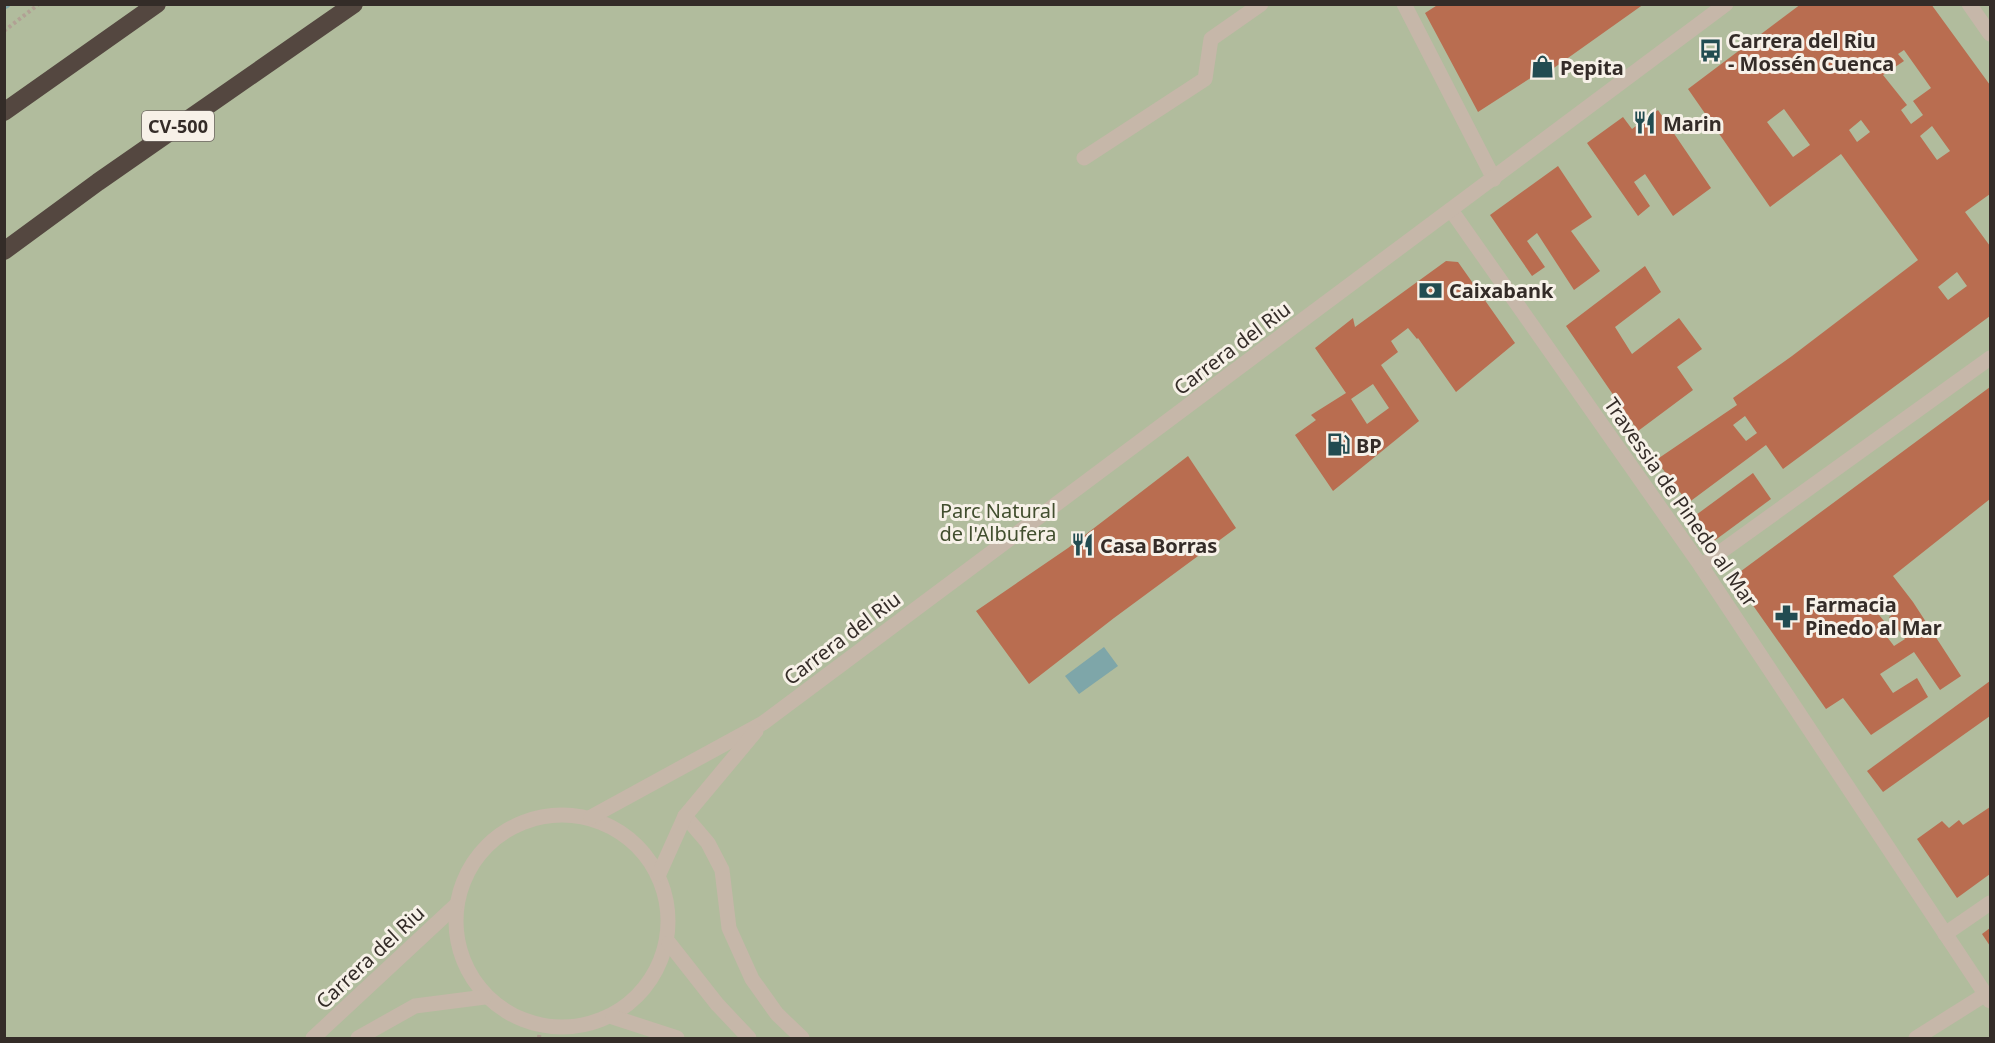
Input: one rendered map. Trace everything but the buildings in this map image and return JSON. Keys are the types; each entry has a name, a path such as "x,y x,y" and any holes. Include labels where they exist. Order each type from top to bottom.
{"highway":[{"path":"4,112 157,4"},
{"name":"CV-500","path":"4,251 98,182 354,4"}],"street":[{"path":"1084,158 1205,79 1211,39 1262,4"},
{"name":"Carrera del Riu","path":"591,817 763,723 1726,4"},
{"path":"1969,4 1990,34"},
{"path":"1408,6 1494,179"},
{"name":"Travessia de Pinedo al Mar","path":"1451,210 1701,566 1988,998"},
{"path":"1701,566 1990,358"},
{"name":"Carrera del Riu","path":"659,874 685,816 763,723"},
{"path":"685,816 708,843 722,870 729,928 752,979 777,1014 802,1038"},
{"path":"669,943 649,986 613,1017 540,1033 485,997 459,955 455,906 480,851 530,818 591,817 631,838 659,874 669,943 717,1004 749,1038"},
{"path":"1945,934 1990,903"},
{"name":"Carrera del Riu","path":"313,1038 455,906"},
{"path":"358,1038 415,1006 485,997"},
{"path":"1916,1038 1988,998"},
{"path":"613,1017 677,1038"}],"path":[{"path":"4,31 39,4"}],"green space":[{"name":"Parc Natural de l'Albufera","path":"4,5 1990,5 1990,1038 5,1038"}],"water":[{"path":"1104,647 1118,666 1079,694 1065,676"}],"place":[{"name":"Carrera del Riu - Mossén Cuenca","path":"1710,51"},
{"name":"Pepita","path":"1542,67"},
{"name":"Marin","path":"1645,123"},
{"name":"Caixabank","path":"1431,290"},
{"name":"BP","path":"1338,445"},
{"name":"Casa Borras","path":"1082,545"},
{"name":"Farmacia Pinedo al Mar","path":"1787,616"}]}
